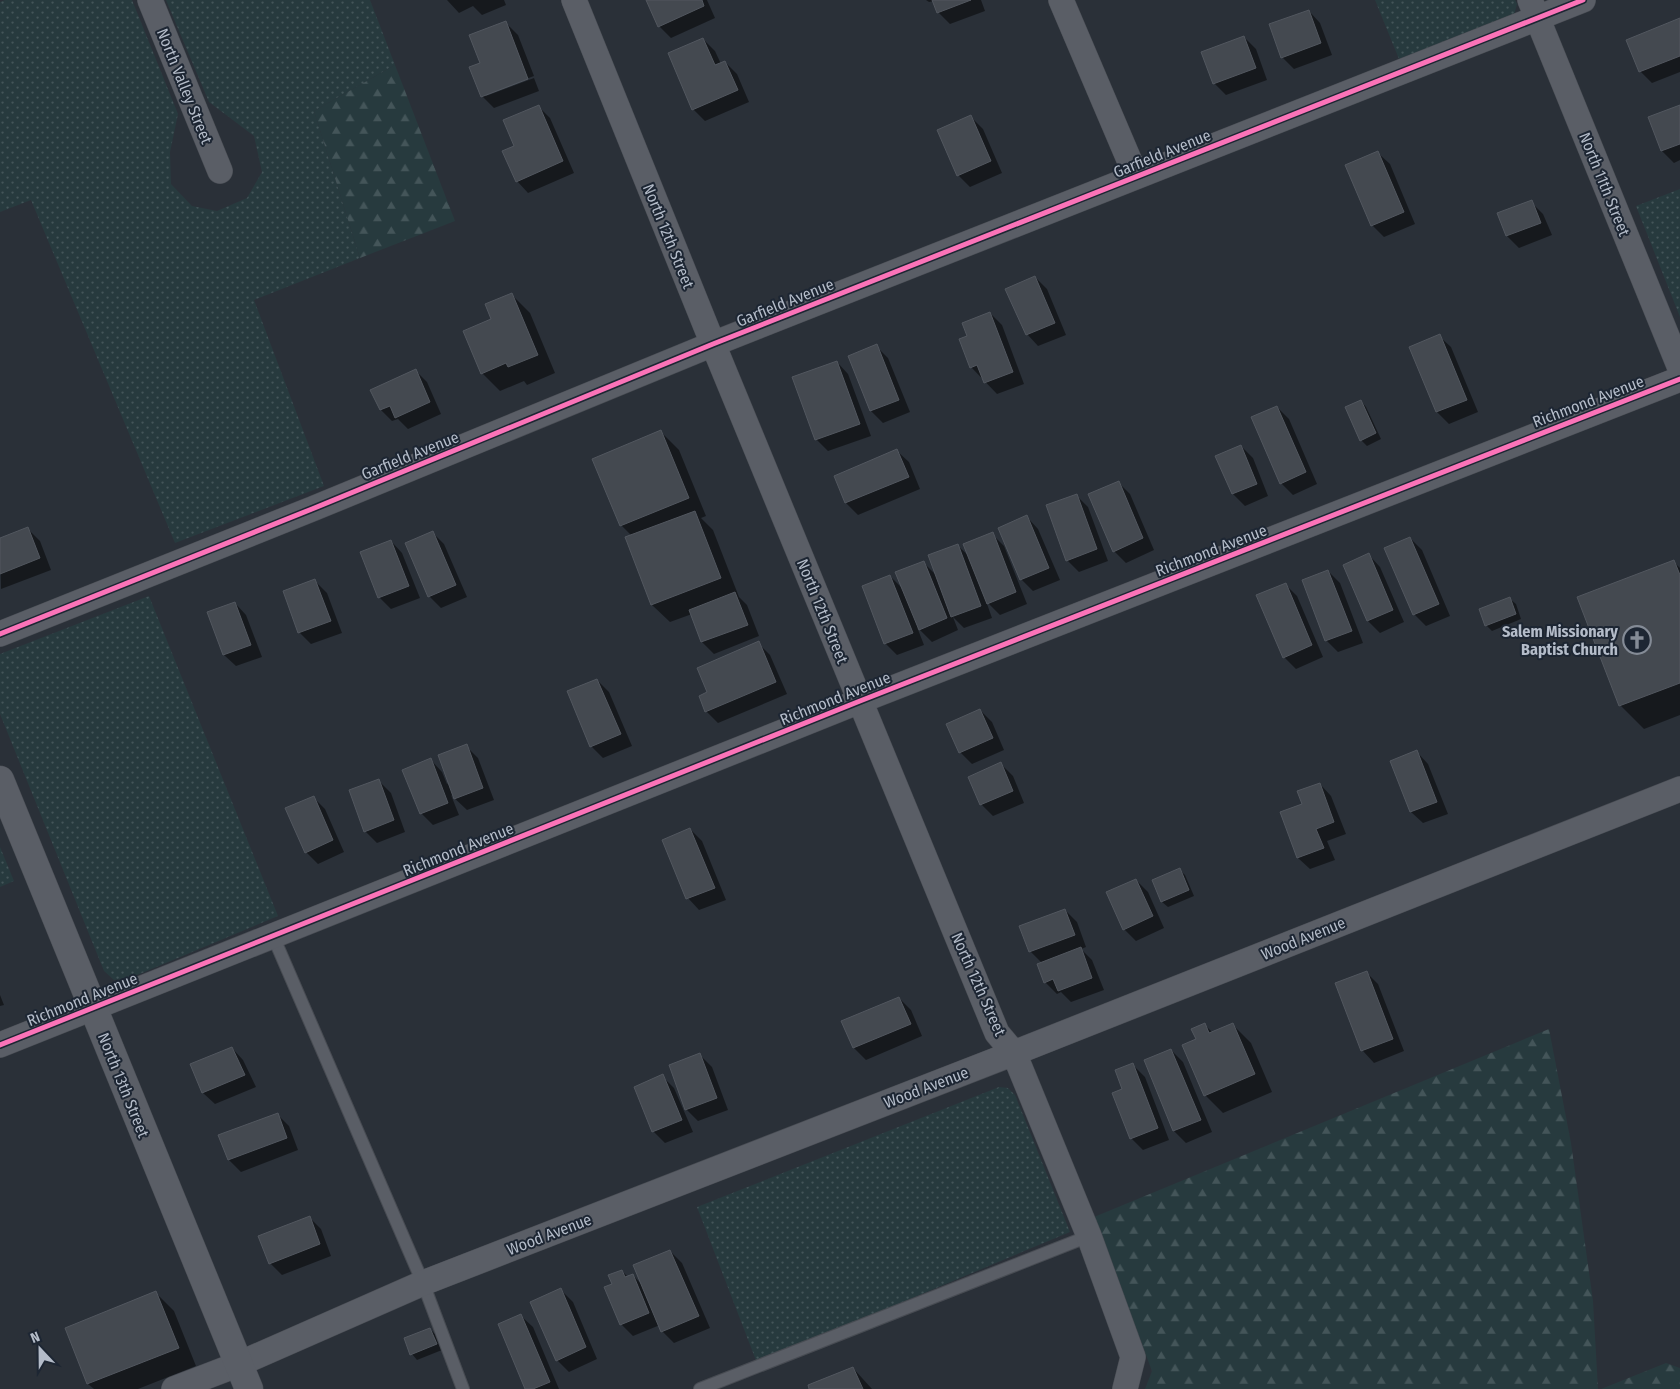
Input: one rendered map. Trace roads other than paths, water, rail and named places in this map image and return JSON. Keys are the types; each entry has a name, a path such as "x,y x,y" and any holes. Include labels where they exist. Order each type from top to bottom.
{"street":[{"name":"North Valley Street","path":"150,0 220,171"},
{"name":"North 12th Street","path":"574,0 713,344 997,1033 1014,1053 1089,1236 1133,1357 1125,1389"},
{"path":"1061,0 1136,176"},
{"name":"Garfield Avenue","path":"0,634 312,509 713,344 1136,176 1534,9 1582,0"},
{"name":"North 11th Street","path":"1534,9 1680,368"},
{"name":"Richmond Avenue","path":"0,1045 860,701 1680,379"},
{"name":"North 13th Street","path":"0,780 249,1389"},
{"name":"Wood Avenue","path":"174,1389 239,1364 423,1283 1014,1053 1680,789"}],"lane":[{"path":"272,936 423,1283 463,1389"},
{"path":"700,1389 1089,1236"}],"place":[{"name":"Salem Missionary Baptist Church","path":"1637,640"}]}
